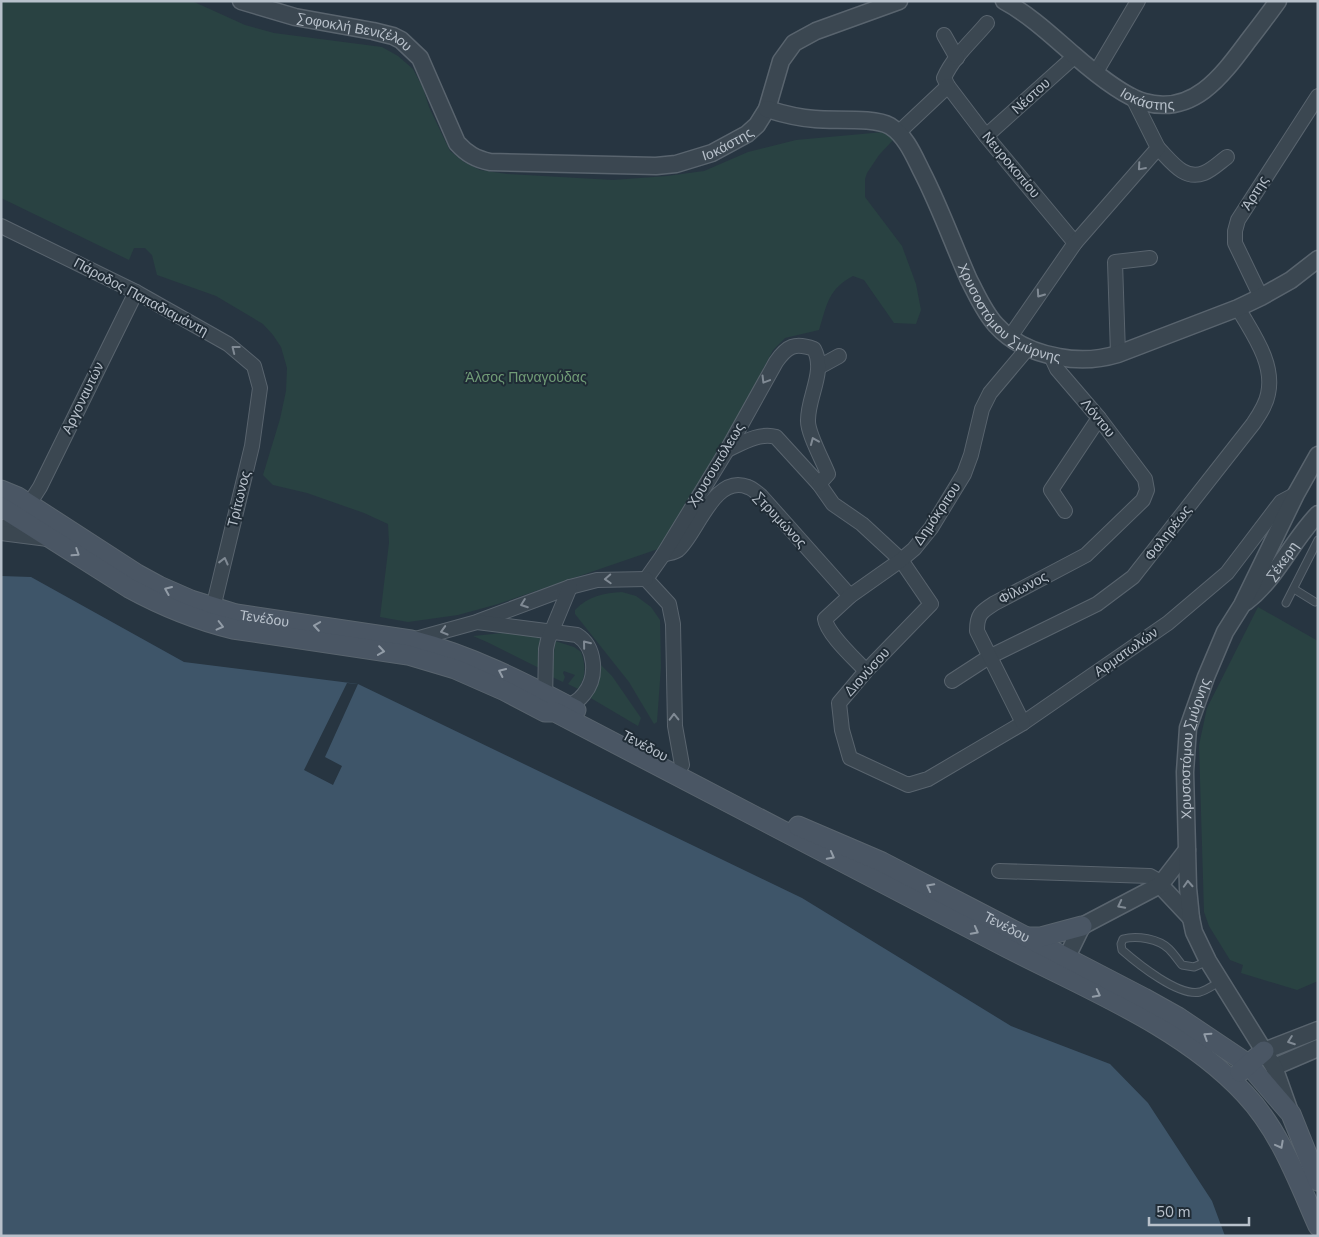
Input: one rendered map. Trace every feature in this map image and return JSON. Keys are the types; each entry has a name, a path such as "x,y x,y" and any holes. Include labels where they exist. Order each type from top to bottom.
{"main road":[{"name":"Τενέδου","path":"1,490 54,540 151,600 208,623 233,629 408,656 434,662 553,706 682,765 796,825 882,862 1178,1017 1248,1064 1267,1073"},
{"name":"Τενέδου","path":"1,507 25,511 158,586 213,608 236,614 411,640 458,653 514,678 553,706 1165,1031 1198,1052 1244,1093"},
{"path":"1024,936 1041,937 1082,926"},
{"path":"1264,1051 1248,1064 1244,1093 1272,1130 1283,1149 1318,1226"},
{"path":"1244,1093 1267,1073 1291,1114 1318,1181"}],"street":[{"name":"Σοφοκλή Βενιζέλου","path":"241,1 295,17 373,31 401,40 420,58 458,143 468,154 490,162"},
{"name":"Ιοκάστης","path":"490,162 638,166 676,164 712,153 747,134 758,125 767,109 781,61 794,43 816,31 899,1"},
{"name":"Ιοκάστης","path":"1004,1 1049,32 1096,72 1143,102 1160,105 1186,100 1214,83 1234,60 1278,1"},
{"path":"1096,72 1138,1"},
{"path":"898,133 948,86 944,78 948,70 987,23"},
{"path":"944,35 957,58"},
{"name":"Νέστου","path":"986,136 1075,56"},
{"name":"Νευροκοπίου","path":"948,86 986,136 1076,243"},
{"path":"1132,96 1158,148 1182,172 1195,175 1205,173 1227,157"},
{"name":"Άρτης","path":"1261,297 1235,243 1235,231 1238,220 1318,96"},
{"name":"Χρυσοστόμου Σμύρνης","path":"767,109 789,116 881,123 890,126 898,133 911,151 928,183 963,267 987,313 997,326 1027,349 1051,356 1092,360 1118,354 1238,308 1291,280 1318,259"},
{"path":"1010,337 1076,243 1158,148"},
{"name":"Πάροδος Παπαδιαμάντη","path":"1,226 136,292 234,349 254,366 260,388"},
{"path":"1118,354 1115,262 1150,258"},
{"name":"Αργοναυτών","path":"25,511 40,487 136,292"},
{"name":"Φαληρέως","path":"952,681 989,657 1097,604 1133,577 1252,424 1262,409 1269,393 1268,372 1260,347 1238,308"},
{"name":"Χρυσουπόλεως","path":"646,579 663,555 726,450 759,389 784,351 793,346 806,346 814,349 819,367"},
{"name":"Δημόκριτου","path":"866,671 826,624 825,619 850,596 901,560 925,535 947,505 964,474 971,455 982,409 990,392 1027,349"},
{"path":"819,484 828,474 807,421 819,367 839,356"},
{"name":"Λόντου","path":"1051,356 1057,368 1099,418 1145,479"},
{"name":"Τρίτωνος","path":"213,608 252,446 260,388"},
{"path":"1066,511 1051,490 1099,418"},
{"path":"726,450 767,434 776,437 819,484 833,504 862,524 901,560"},
{"name":"Χρυσοστόμου Σμύρνης","path":"1267,1073 1264,1051 1208,961 1194,932 1191,918 1187,850 1185,772 1188,728 1224,632 1242,605 1296,494 1318,455"},
{"name":"Φίλωνος","path":"1024,723 977,631 977,619 982,612 995,603 1086,555 1143,500 1147,490 1145,479"},
{"name":"Στρυμώνος","path":"663,555 676,551 684,543 715,497 727,488 736,485 748,487 761,496 850,596"},
{"name":"Αρματωλών","path":"928,779 1024,723 1160,628 1226,573 1280,502 1296,494"},
{"path":"1,531 25,511"},
{"name":"Σέκερη","path":"1242,605 1258,593 1272,577 1310,522 1318,514"},
{"path":"1,531 54,540"},
{"name":"Διονύσου","path":"901,560 931,604 866,671 839,703 842,730 850,758 908,785 928,779"},
{"path":"411,640 477,622 570,587 597,580 646,579 668,604 673,624 674,726 682,765"},
{"path":"477,622 552,632 577,635 585,640 591,649 593,670 588,689 583,696 553,706 546,649 552,632 570,587"},
{"path":"1058,974 1082,926 1160,885 1187,850"},
{"path":"998,871 1150,876 1157,880 1191,918"},
{"path":"1264,1051 1318,1030"},
{"path":"1267,1073 1318,1048"}],"lane":[{"path":"1286,603 1318,540"},
{"path":"1294,589 1315,602"},
{"path":"1208,961 1194,968 1182,966 1168,948 1144,937 1133,936 1123,939 1121,944 1122,950 1146,971 1182,990 1199,992 1221,981"}],"green space":[{"name":"Άλσος Παναγούδας","path":"1,1 192,1 245,25 274,33 382,47 398,56 413,69 450,151 464,162 480,170 507,174 613,180 667,176 704,171 748,152 796,140 884,132 894,139 879,155 867,173 865,197 902,246 916,284 921,310 916,324 894,323 864,280 853,276 838,286 830,298 819,330 785,338 773,350 746,402 661,548 498,604 458,615 408,622 380,617 389,543 388,524 364,513 307,493 273,485 263,475 280,419 286,391 287,368 281,347 273,335 263,324 216,296 157,275 152,255 145,248 134,248 129,260 1,198"},
{"path":"622,592 636,596 651,607 660,620 661,667 657,722 654,724 629,682 575,614 575,610 580,605 591,598 603,594"},
{"path":"1258,607 1318,641 1318,981 1297,990 1241,973 1243,965 1230,960 1209,926 1204,912 1199,745 1207,708"},
{"path":"503,633 546,634 539,651 539,668 473,636"},
{"path":"555,641 574,647 581,652 584,671 583,680 578,689 568,684 575,675 564,671 565,677 563,682 552,677"},
{"path":"601,665 612,676 641,718 638,726 589,697 595,690 598,682"}],"water":[{"path":"1,576 31,577 184,662 358,684 802,898 1011,1026 1110,1064 1148,1103 1212,1201 1225,1236 1,1236"}],"pier":[{"path":"347,683 358,684 325,757 342,766 333,785 304,770"}]}
